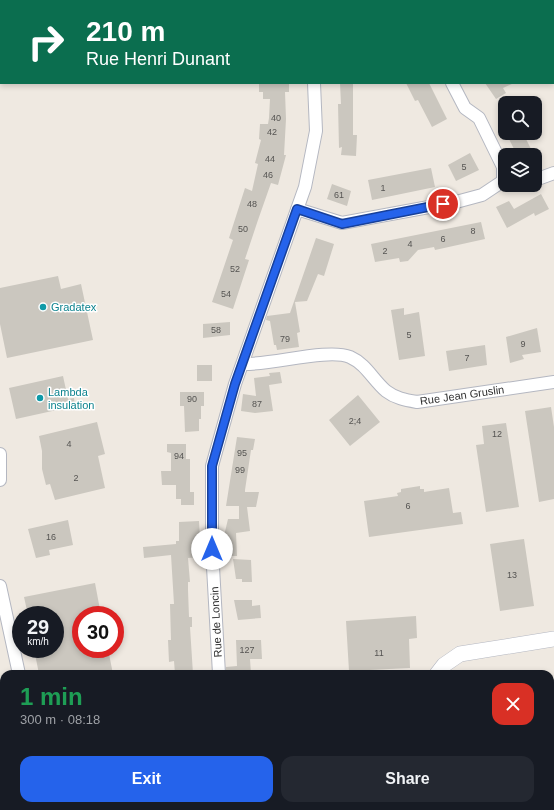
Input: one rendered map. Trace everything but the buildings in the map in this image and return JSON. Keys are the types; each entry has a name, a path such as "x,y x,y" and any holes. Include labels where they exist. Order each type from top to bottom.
{"street":[{"name":"Rue de Loncin","path":"219,670 212,549 212,466 235,384 305,187 316,131 314,84"},
{"path":"453,84 465,108 479,118 498,157"},
{"path":"542,177 554,173"},
{"path":"297,209 342,224 456,202 482,195 498,185"},
{"name":"Rue Jean Gruslin","path":"243,364 260,365 332,354 349,356 358,361 385,390 401,400 417,402 554,382"},
{"path":"0,454 0,480"},
{"path":"0,586 18,670"},
{"path":"440,670 444,665 460,654 554,639"}],"place":[{"name":"Gradatex","path":"43,307"},
{"name":"Lambda insulation","path":"40,398"}],"route":[{"path":"212,549 212,466 235,384 297,209 342,224 443,204"}]}
